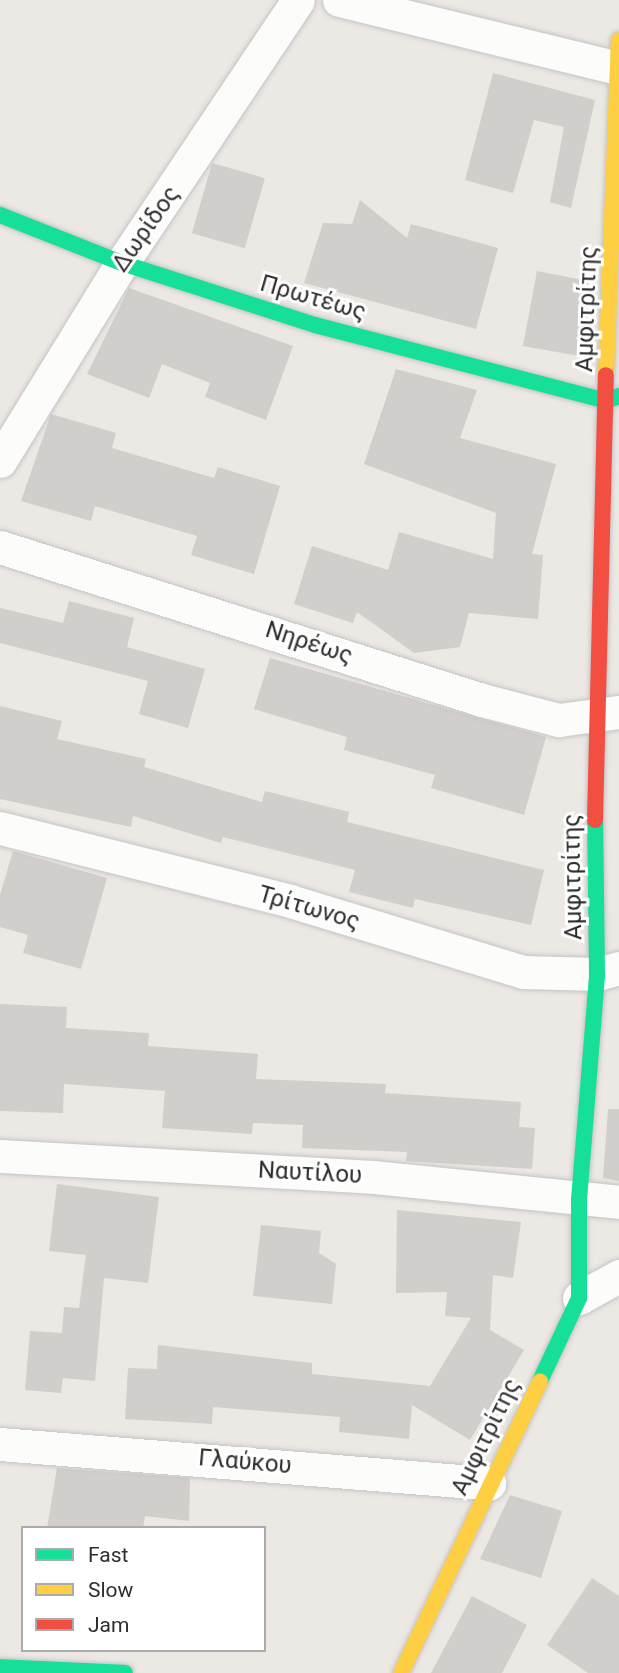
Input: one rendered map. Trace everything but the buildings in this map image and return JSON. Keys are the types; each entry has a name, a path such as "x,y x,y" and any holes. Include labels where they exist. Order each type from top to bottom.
{"street":[{"name":"Δωρίδος","path":"0,461 121,263 298,0"},
{"path":"339,0 618,68"},
{"name":"Αμφιτρίτης","path":"401,1673 579,1298 579,1200 608,971 606,716 619,40"},
{"name":"Πρωτέως","path":"0,215 121,263 315,325 613,398"},
{"name":"Νηρέως","path":"0,547 482,700 559,720 606,716"},
{"name":"Τρίτωνος","path":"0,828 290,901 523,972 608,971"},
{"name":"Ναυτίλου","path":"0,1156 374,1177 619,1202"},
{"path":"579,1298 619,1276"},
{"name":"Γλαύκου","path":"0,1444 489,1483"},
{"path":"0,1667 125,1673"}],"traffic: fast":[{"path":"0,215 122,263 315,325 606,401 619,396"},
{"path":"540,1381 579,1298 579,1200 597,974 595,820"},
{"path":"0,1667 125,1673"}],"traffic: slow":[{"path":"606,375 619,40"},
{"path":"401,1673 540,1381"}],"traffic: jam":[{"path":"595,820 606,375"}]}
